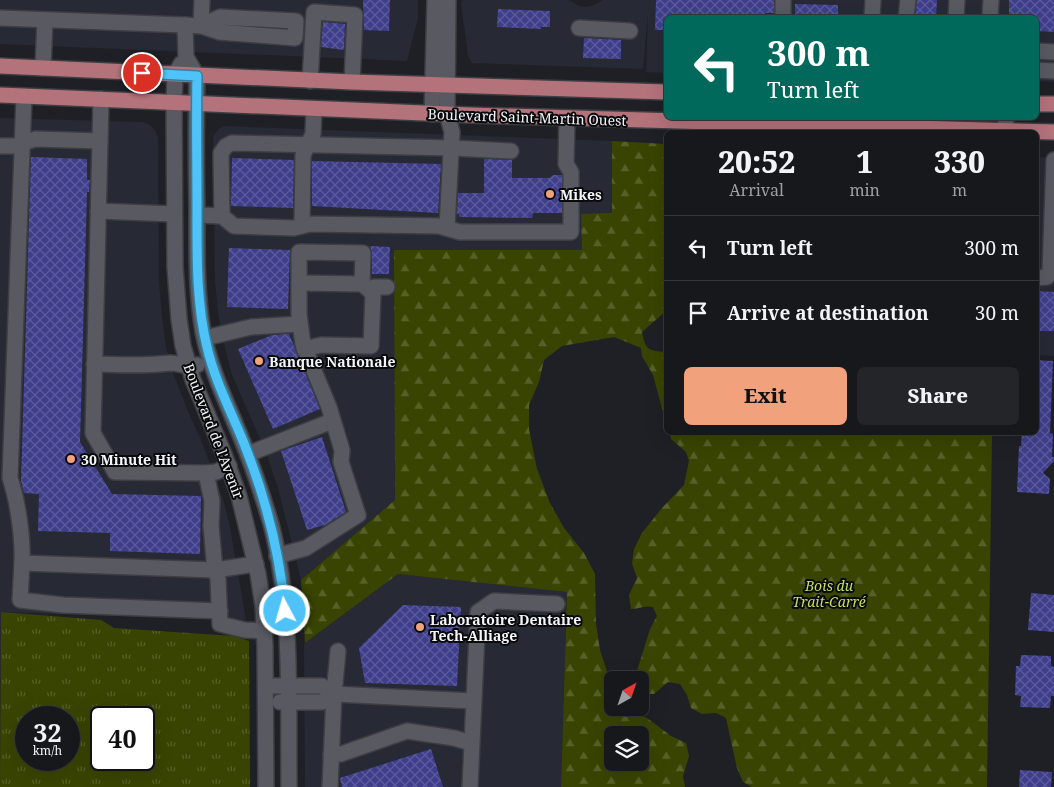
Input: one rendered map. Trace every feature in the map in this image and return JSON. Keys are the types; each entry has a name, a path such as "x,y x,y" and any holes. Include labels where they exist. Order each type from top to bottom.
{"main road":[{"name":"Boulevard Saint-Martin Ouest","path":"0,66 310,81 664,92"},
{"name":"Boulevard Saint-Martin Ouest","path":"0,95 439,114 664,119"},
{"path":"1039,104 1054,104"},
{"name":"Boulevard Saint-Martin Ouest","path":"712,120 1005,124 1054,132"}],"street":[{"path":"201,26 202,0"},
{"path":"435,0 440,85"},
{"path":"447,228 452,132 439,114 448,0"},
{"path":"783,0 783,15"},
{"path":"872,15 873,0"},
{"path":"906,15 908,0"},
{"path":"956,15 957,0"},
{"path":"990,15 991,0"},
{"path":"310,81 314,12 355,15 352,82"},
{"path":"0,18 201,26 219,32 295,38 296,21 220,17 201,26"},
{"path":"43,68 45,20"},
{"path":"185,25 186,57 197,76"},
{"path":"579,28 630,31"},
{"path":"1039,51 1054,52"},
{"path":"174,75 186,57"},
{"path":"1039,70 1054,71"},
{"name":"Boulevard de l'Avenir","path":"174,75 174,214 178,309 189,367 229,466 244,512 256,564 264,631 266,787"},
{"name":"Boulevard de l'Avenir","path":"197,76 199,299 211,362 219,386 248,454 267,510 277,556 285,611 289,787"},
{"path":"24,96 10,478 14,491 22,542 20,600 63,605 220,611"},
{"path":"101,99 93,433 115,472 206,473 216,472 229,466"},
{"path":"302,226 303,155 312,134 314,109"},
{"path":"197,215 222,216 234,226 294,228 310,224 439,226 460,232 571,232 571,172 566,164 566,118"},
{"path":"0,146 16,146 34,139 100,141"},
{"path":"222,216 222,150 226,146 235,143 510,151"},
{"path":"1046,280 1050,269 1054,160"},
{"path":"98,211 174,214"},
{"path":"277,556 306,548 358,515 341,462 342,450 329,408 304,350 300,324 299,252 362,253 366,288 372,293 371,346 321,345 304,350"},
{"path":"299,283 366,288 387,287"},
{"path":"205,338 251,327 300,324"},
{"path":"94,364 157,366 172,363 189,367 211,362"},
{"path":"248,454 332,421"},
{"path":"206,473 212,500 211,526 215,570 218,579 220,624 245,630 264,631"},
{"path":"22,563 215,570 256,564"},
{"path":"470,787 479,611 494,601 557,604"},
{"path":"330,787 338,651"},
{"path":"266,686 322,686 334,694 473,701"},
{"path":"266,702 322,702 334,694"},
{"path":"332,754 342,754 407,732 454,738 471,744"}],"shaded area":[{"path":"0,0 418,0 418,18 407,61 0,44"},
{"path":"463,0 569,0 579,6 586,7 603,0 1054,0 1054,82 1039,81 1039,15 664,15 664,73 646,72 648,12 643,69 472,63 468,56 461,2"},
{"path":"0,118 142,122 150,125 155,130 158,138 159,283 166,347 173,373 223,499 229,522 246,620 1,612 0,707"},
{"path":"224,126 612,141 612,213 582,250 394,250 395,500 301,580 279,492 267,455 232,375 220,328 215,282 213,140 214,134"},
{"path":"1039,157 1054,158 1054,356 1039,355"},
{"path":"398,574 567,592 561,787 305,787 304,644"}],"green space":[{"path":"612,141 664,144 664,313 642,332 646,346 652,350 664,352 664,416 653,375 642,356 641,348 614,337 562,346 544,360 539,382 529,405 529,429 537,469 550,503 564,528 584,553 595,574 596,624 600,650 607,671 604,671 604,716 641,716 671,736 686,743 689,756 683,776 685,787 561,787 567,592 398,574 305,643 301,580 395,500 394,250 582,250 581,214 612,213"},
{"name":"Bois du Trait-Carré","path":"670,435 992,435 987,787 752,787 743,782 737,768 726,718 716,713 702,714 691,708 687,695 680,684 668,682 654,694 649,694 649,671 637,671 650,629 657,616 653,607 647,606 631,609 629,595 637,578 632,563 634,549 642,533 684,485 689,461 686,452 671,439"},
{"path":"1,612 101,620 114,628 234,636 249,641 250,787 0,787"}],"building":[{"path":"363,0 390,0 389,31 364,30"},
{"path":"656,0 774,0 774,13 765,13 765,15 664,15 664,30 655,30"},
{"path":"917,0 937,0 936,15 915,15"},
{"path":"1009,0 1054,0 1054,32 1039,31 1039,15 1009,15"},
{"path":"795,4 838,5 838,15 795,15"},
{"path":"498,9 550,11 550,27 541,27 541,29 497,27"},
{"path":"323,22 345,24 344,50 321,47"},
{"path":"584,38 621,40 621,59 583,58"},
{"path":"31,157 87,159 87,180 90,180 89,192 87,192 80,442 112,494 201,496 200,554 110,551 110,533 38,531 39,494 24,493 21,481"},
{"path":"232,158 294,160 293,208 231,206"},
{"path":"484,159 512,160 512,178 549,178 553,175 562,175 562,213 533,213 532,218 459,217 459,214 457,214 458,193 484,193"},
{"path":"312,161 441,164 438,213 312,206"},
{"path":"370,246 390,247 389,274 372,274"},
{"path":"229,248 290,250 288,309 227,307"},
{"path":"1039,291 1054,292 1054,331 1039,331"},
{"path":"289,334 320,409 273,429 238,349 272,335"},
{"path":"1039,360 1053,361 1050,433 1053,434 1052,457 1054,457 1054,461 1043,473 1050,479 1049,494 1017,492 1019,446 1021,446 1022,435 1039,435"},
{"path":"322,437 346,512 325,525 307,530 281,451"},
{"path":"1031,593 1054,595 1054,632 1028,630"},
{"name":"Laboratoire Dentaire Tech-Alliage","path":"403,605 461,607 457,686 365,683 359,648"},
{"path":"1021,655 1051,656 1051,666 1054,667 1054,696 1051,696 1050,708 1020,707 1021,696 1015,695 1016,666 1020,666"},
{"path":"431,749 443,787 342,787 340,778"},
{"path":"1020,770 1052,772 1051,787 1019,787"}],"place":[{"name":"Mikes","path":"550,194"},
{"name":"Banque Nationale","path":"259,361"},
{"name":"30 Minute Hit","path":"71,459"},
{"name":"Laboratoire Dentaire Tech-Alliage","path":"420,627"}],"route":[{"path":"142,73 197,76 198,263 200,308 204,334 215,376 245,447 265,505 274,536 285,611"}]}
